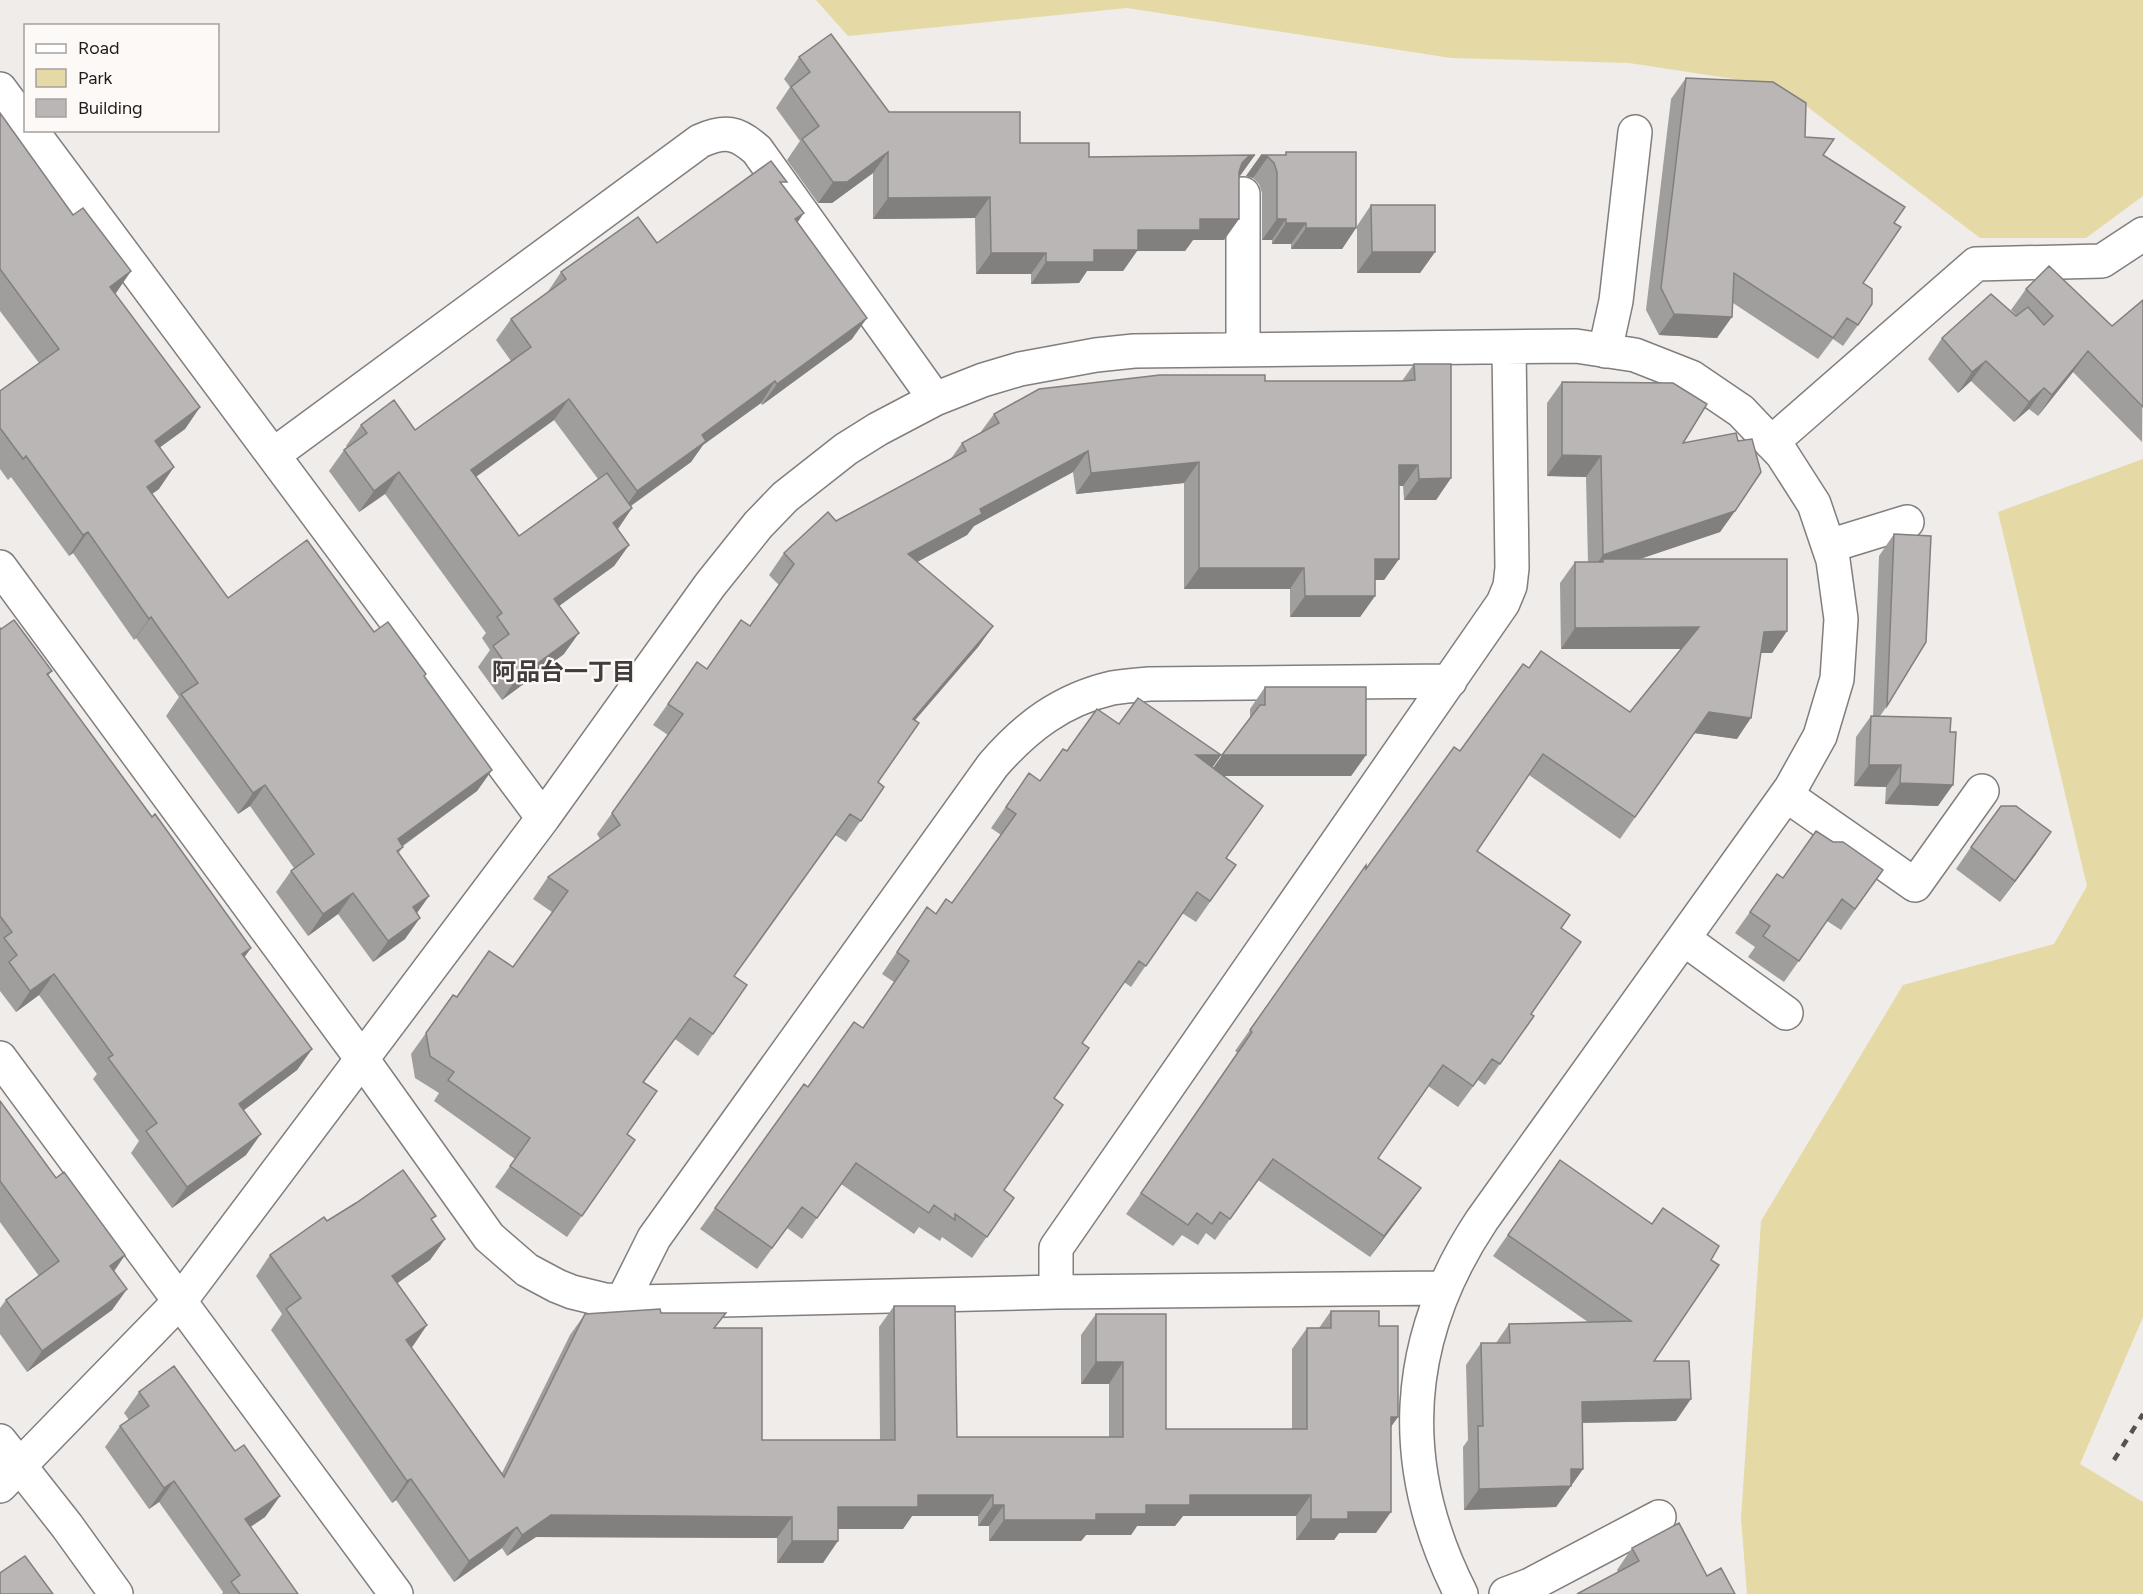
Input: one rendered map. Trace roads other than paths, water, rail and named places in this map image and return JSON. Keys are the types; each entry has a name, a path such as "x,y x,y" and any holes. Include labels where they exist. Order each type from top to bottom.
{"street":[{"path":"0,90 24,121"},
{"path":"32,132 543,818"},
{"path":"1605,351 1616,301 1635,132"},
{"path":"273,455 700,141 715,135 730,134 745,139 757,150 935,399"},
{"path":"1243,194 1243,350"},
{"path":"1771,443 1976,264 2102,261 2143,234"},
{"path":"116,1594 6,1465 180,1301 543,818 710,585 758,525 786,497 846,449 935,399 983,380 1020,369 1086,356 1134,351 1576,346 1635,355 1691,377 1741,411 1782,454 1814,504 1833,560 1841,620 1837,679 1820,736 1786,795 1466,1243 1444,1288 1432,1322 1419,1378 1417,1435 1419,1463 1430,1519 1439,1547 1461,1594"},
{"path":"1056,1292 1056,1248 1450,681 1498,611 1510,586 1512,568 1509,347"},
{"path":"1829,546 1907,522"},
{"path":"0,567 362,1059 478,1223 500,1249 527,1270 556,1286 572,1292 622,1302 1056,1292 1444,1288"},
{"path":"622,1302 654,1238 993,765 1016,739 1045,716 1078,699 1113,688 1149,684 1450,681"},
{"path":"1786,795 1915,885 1982,790"},
{"path":"1684,939 1786,1013"},
{"path":"0,1058 396,1594"},
{"path":"1506,1594 1530,1585 1659,1517"}],"railway":[{"path":"2114,1460 2143,1414"}],"district":[{"name":"阿品台一丁目","path":"564,671"}]}
